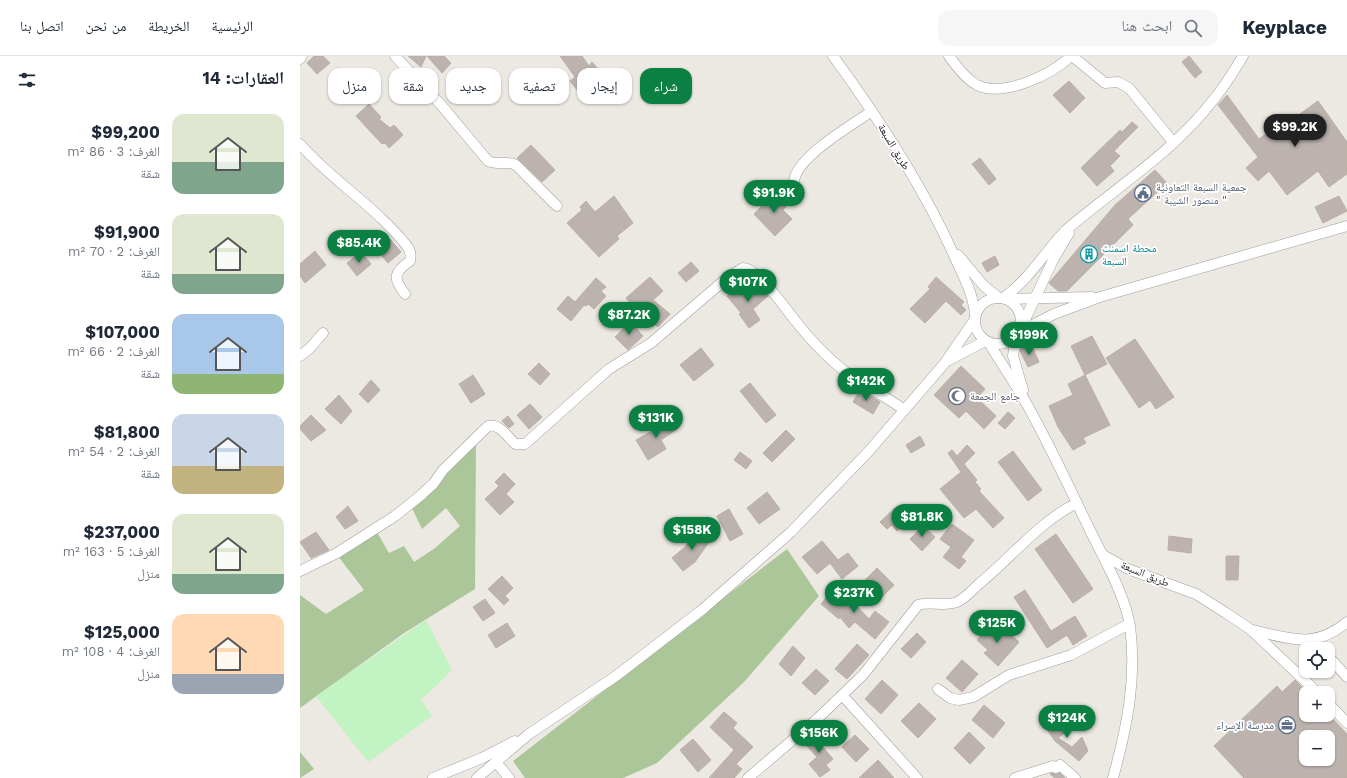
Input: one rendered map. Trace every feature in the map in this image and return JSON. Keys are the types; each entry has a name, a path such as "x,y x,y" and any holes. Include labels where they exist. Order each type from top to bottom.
{"street":[{"path":"395,56 442,106 488,161 492,163 508,161 516,165 557,206"},
{"name":"طريق السبعة","path":"833,56 872,111 921,192 949,243"},
{"path":"949,56 977,85 990,88 1009,86 1035,79 1058,67 1072,56 1105,83 1118,82 1129,88 1173,142"},
{"path":"1003,299 1025,280 1054,243 1076,222 1173,142 1214,100 1243,56"},
{"path":"794,192 794,178 797,170 806,160 823,145 872,111"},
{"path":"300,144 330,174 364,201 392,229 409,249 411,254 410,261 398,270 396,277 399,286 405,294"},
{"path":"1018,333 1053,260 1076,222"},
{"path":"944,364 987,342 1003,344 1018,333 1054,314 1100,297 1347,226"},
{"path":"949,243 984,286 1003,299 1014,304 1019,311 1021,320 1014,349 1015,365 1029,407"},
{"path":"949,243 975,305 975,318 978,334 987,342 1029,407 1103,555 1125,608 1129,624 1132,649 1132,694 1124,740 1113,778"},
{"path":"300,571 337,553 395,516 434,483 448,465 488,426 493,425 498,427 515,444 525,444 609,369 651,343 727,278 743,268 748,268 767,284 794,320 834,362 855,378 903,409"},
{"path":"476,778 529,734 616,676 703,609 791,532 827,496 868,451 903,409 944,364 984,303 1003,299 1100,297"},
{"path":"300,356 310,348 323,333"},
{"path":"748,778 843,696 863,675 918,605 925,603 948,604 962,599 992,574 1050,520 1064,509 1077,503"},
{"name":"طريق السبعة","path":"1103,555 1128,569 1196,594 1250,629 1311,686"},
{"path":"1250,629 1290,638 1313,640 1334,632 1347,622"},
{"path":"938,688 950,698 959,700 973,697 1009,675 1071,655 1129,624"},
{"path":"1335,663 1347,676"},
{"path":"843,696 917,778"},
{"path":"1335,710 1347,723"},
{"path":"433,778 482,758 529,734"},
{"path":"496,762 509,778"},
{"path":"1015,778 1053,766 1056,768 1060,765 1076,778"}],"green space":[{"path":"476,441 475,589 404,633 300,708 300,595 326,614 364,590 338,556 377,532 389,553 404,546 414,562 435,548 460,526 446,508 422,529 410,504"},
{"path":"787,549 819,596 744,682 657,763 623,778 525,778 513,761"},
{"path":"426,620 452,670 421,700 432,716 368,762 316,696"},
{"path":"300,752 314,769 300,778"}],"building":[{"path":"314,56 323,56 330,63 317,74 307,63"},
{"path":"408,56 426,56 421,67"},
{"path":"427,56 444,56 451,63 442,73"},
{"path":"560,56 582,56 589,66 592,62 597,68 577,68 577,90 570,81 575,77"},
{"path":"1189,56 1202,72 1195,78 1182,62"},
{"path":"1069,81 1085,98 1070,113 1053,95"},
{"path":"1227,95 1259,139 1273,129 1275,132 1318,101 1347,142 1347,174 1329,187 1318,171 1287,195 1269,171 1258,181 1246,168 1258,157 1218,105"},
{"path":"369,104 381,117 379,119 390,128 394,125 403,135 389,148 385,143 382,144 356,116"},
{"path":"1132,122 1138,127 1114,151 1120,156 1110,166 1114,171 1097,186 1081,168 1120,130 1122,132"},
{"path":"531,145 555,170 542,182 517,158"},
{"path":"980,158 996,179 989,185 972,164"},
{"name":"محطة اسمنت السبعة","path":"1155,170 1167,183 1128,219 1133,225 1067,291 1058,291 1049,283 1115,205"},
{"path":"776,192 788,204 783,210 792,219 775,236 754,214"},
{"path":"614,196 633,223 617,236 619,239 599,257 567,223 582,210 580,207 586,201 595,212"},
{"path":"1339,196 1347,211 1323,223 1315,207"},
{"path":"390,239 401,252 388,263 377,250"},
{"path":"315,251 326,265 305,283 300,276 300,264"},
{"path":"361,252 371,264 357,276 347,263"},
{"path":"995,256 999,265 987,272 982,263"},
{"path":"691,262 699,271 686,282 678,273"},
{"path":"650,277 663,291 653,300 670,314 658,327 640,312 639,313 626,298"},
{"path":"936,277 964,302 961,305 966,310 961,315 946,301 925,323 910,309 930,289 928,287"},
{"path":"596,278 606,287 601,291 606,296 594,309 588,304 586,306 584,305 571,321 557,309 568,296 575,302"},
{"path":"757,284 768,296 753,309 760,320 749,328 739,314 741,313 727,296 739,287 745,295"},
{"path":"630,322 643,336 628,350 615,337"},
{"path":"1092,336 1107,364 1085,375 1071,346"},
{"path":"1135,339 1174,397 1156,409 1150,400 1139,408 1106,358"},
{"path":"1031,344 1039,362 1028,367 1020,351"},
{"path":"701,348 714,365 694,381 680,365"},
{"path":"539,363 550,374 540,385 528,374"},
{"name":"جامع الجمعة","path":"961,366 985,389 977,398 996,416 984,429 966,411 959,418 934,395"},
{"path":"473,375 485,394 471,403 459,384"},
{"path":"1085,375 1110,425 1083,438 1086,443 1073,450 1058,427 1049,406 1073,395 1068,384"},
{"path":"371,380 380,390 368,403 359,394"},
{"path":"750,383 776,415 766,423 740,391"},
{"path":"860,390 880,402 873,414 853,402"},
{"path":"339,395 352,411 341,424 325,409"},
{"path":"530,404 542,417 529,429 517,415"},
{"path":"1008,412 1015,418 1005,429 998,423"},
{"path":"311,415 326,430 311,441 300,429 300,426"},
{"path":"508,416 514,424 509,428 502,421"},
{"path":"668,416 677,429 661,440 666,449 648,460 636,440 661,426 659,422"},
{"path":"786,430 795,439 772,462 763,453"},
{"path":"920,436 925,445 911,453 906,445"},
{"path":"967,445 975,453 964,464 977,480 975,482 981,489 979,491 1004,518 993,528 976,509 964,518 940,489 961,472 948,453 952,450 957,456"},
{"path":"1013,451 1042,490 1028,501 998,462"},
{"path":"740,452 752,461 746,469 734,460"},
{"path":"504,473 515,484 506,494 514,502 500,515 485,499 499,486 495,482"},
{"path":"767,492 780,509 759,524 747,508"},
{"path":"348,506 358,521 345,529 336,517"},
{"path":"895,508 903,517 898,522 902,526 897,531 892,525 887,529 880,522"},
{"path":"729,509 743,534 730,541 717,516"},
{"path":"952,524 974,540 961,557 966,561 959,569 943,557 951,547 940,539"},
{"path":"923,526 935,537 922,551 910,539"},
{"path":"697,530 711,539 695,562 683,571 672,558 685,547"},
{"path":"316,532 329,550 311,558 300,542"},
{"path":"1056,534 1093,589 1073,603 1035,549"},
{"path":"1169,536 1192,539 1191,553 1168,550"},
{"path":"822,541 838,560 848,553 858,566 842,579 830,563 817,574 802,557"},
{"path":"1226,556 1239,556 1238,580 1226,580"},
{"path":"877,568 894,585 880,599 863,582"},
{"path":"502,576 513,588 505,596 509,600 504,605 488,589"},
{"path":"835,587 853,602 869,619 875,611 889,622 875,639 855,622 849,628 840,617 839,619 821,604"},
{"path":"1025,590 1051,631 1075,616 1087,636 1073,645 1067,635 1047,648 1014,597"},
{"path":"485,599 495,613 483,621 473,607"},
{"path":"507,623 515,636 496,648 488,635"},
{"path":"992,623 1007,637 1010,634 1019,642 998,666 984,653 988,650 977,640"},
{"path":"917,633 926,642 911,658 901,649"},
{"path":"857,644 869,655 847,679 835,669"},
{"path":"793,646 805,658 791,676 779,664"},
{"path":"962,660 978,674 962,692 946,678"},
{"path":"816,669 829,681 815,695 802,683"},
{"path":"882,680 898,695 881,714 865,699"},
{"name":"مدرسة الإسراء","path":"1295,680 1301,686 1299,686 1299,722 1335,721 1347,734 1347,778 1244,778 1214,746 1277,686 1282,692"},
{"path":"919,703 936,719 918,738 901,721"},
{"path":"984,705 1005,723 993,738 972,720"},
{"path":"724,712 737,723 733,728 753,747 736,764 742,769 734,778 709,778 734,750 710,727"},
{"path":"1061,716 1071,728 1058,738 1072,747 1082,737 1088,751 1079,761 1055,741 1046,728"},
{"path":"817,731 826,740 821,745 833,759 826,765 830,770 820,777 809,764 817,757 804,743"},
{"path":"969,732 985,748 970,764 954,748"},
{"path":"855,735 869,749 856,762 842,747"},
{"path":"693,739 711,760 698,772 680,750"},
{"path":"878,760 894,778 859,778"},
{"path":"1060,773 1065,778 1055,778 1050,774"}],"place":[{"name":"جمعية السبعة التعاونية \" منصور الشيبة \"","path":"1143,193"},
{"name":"محطة اسمنت السبعة","path":"1089,254"},
{"name":"جامع الجمعة","path":"957,396"},
{"name":"مدرسة الإسراء","path":"1287,725"}]}
